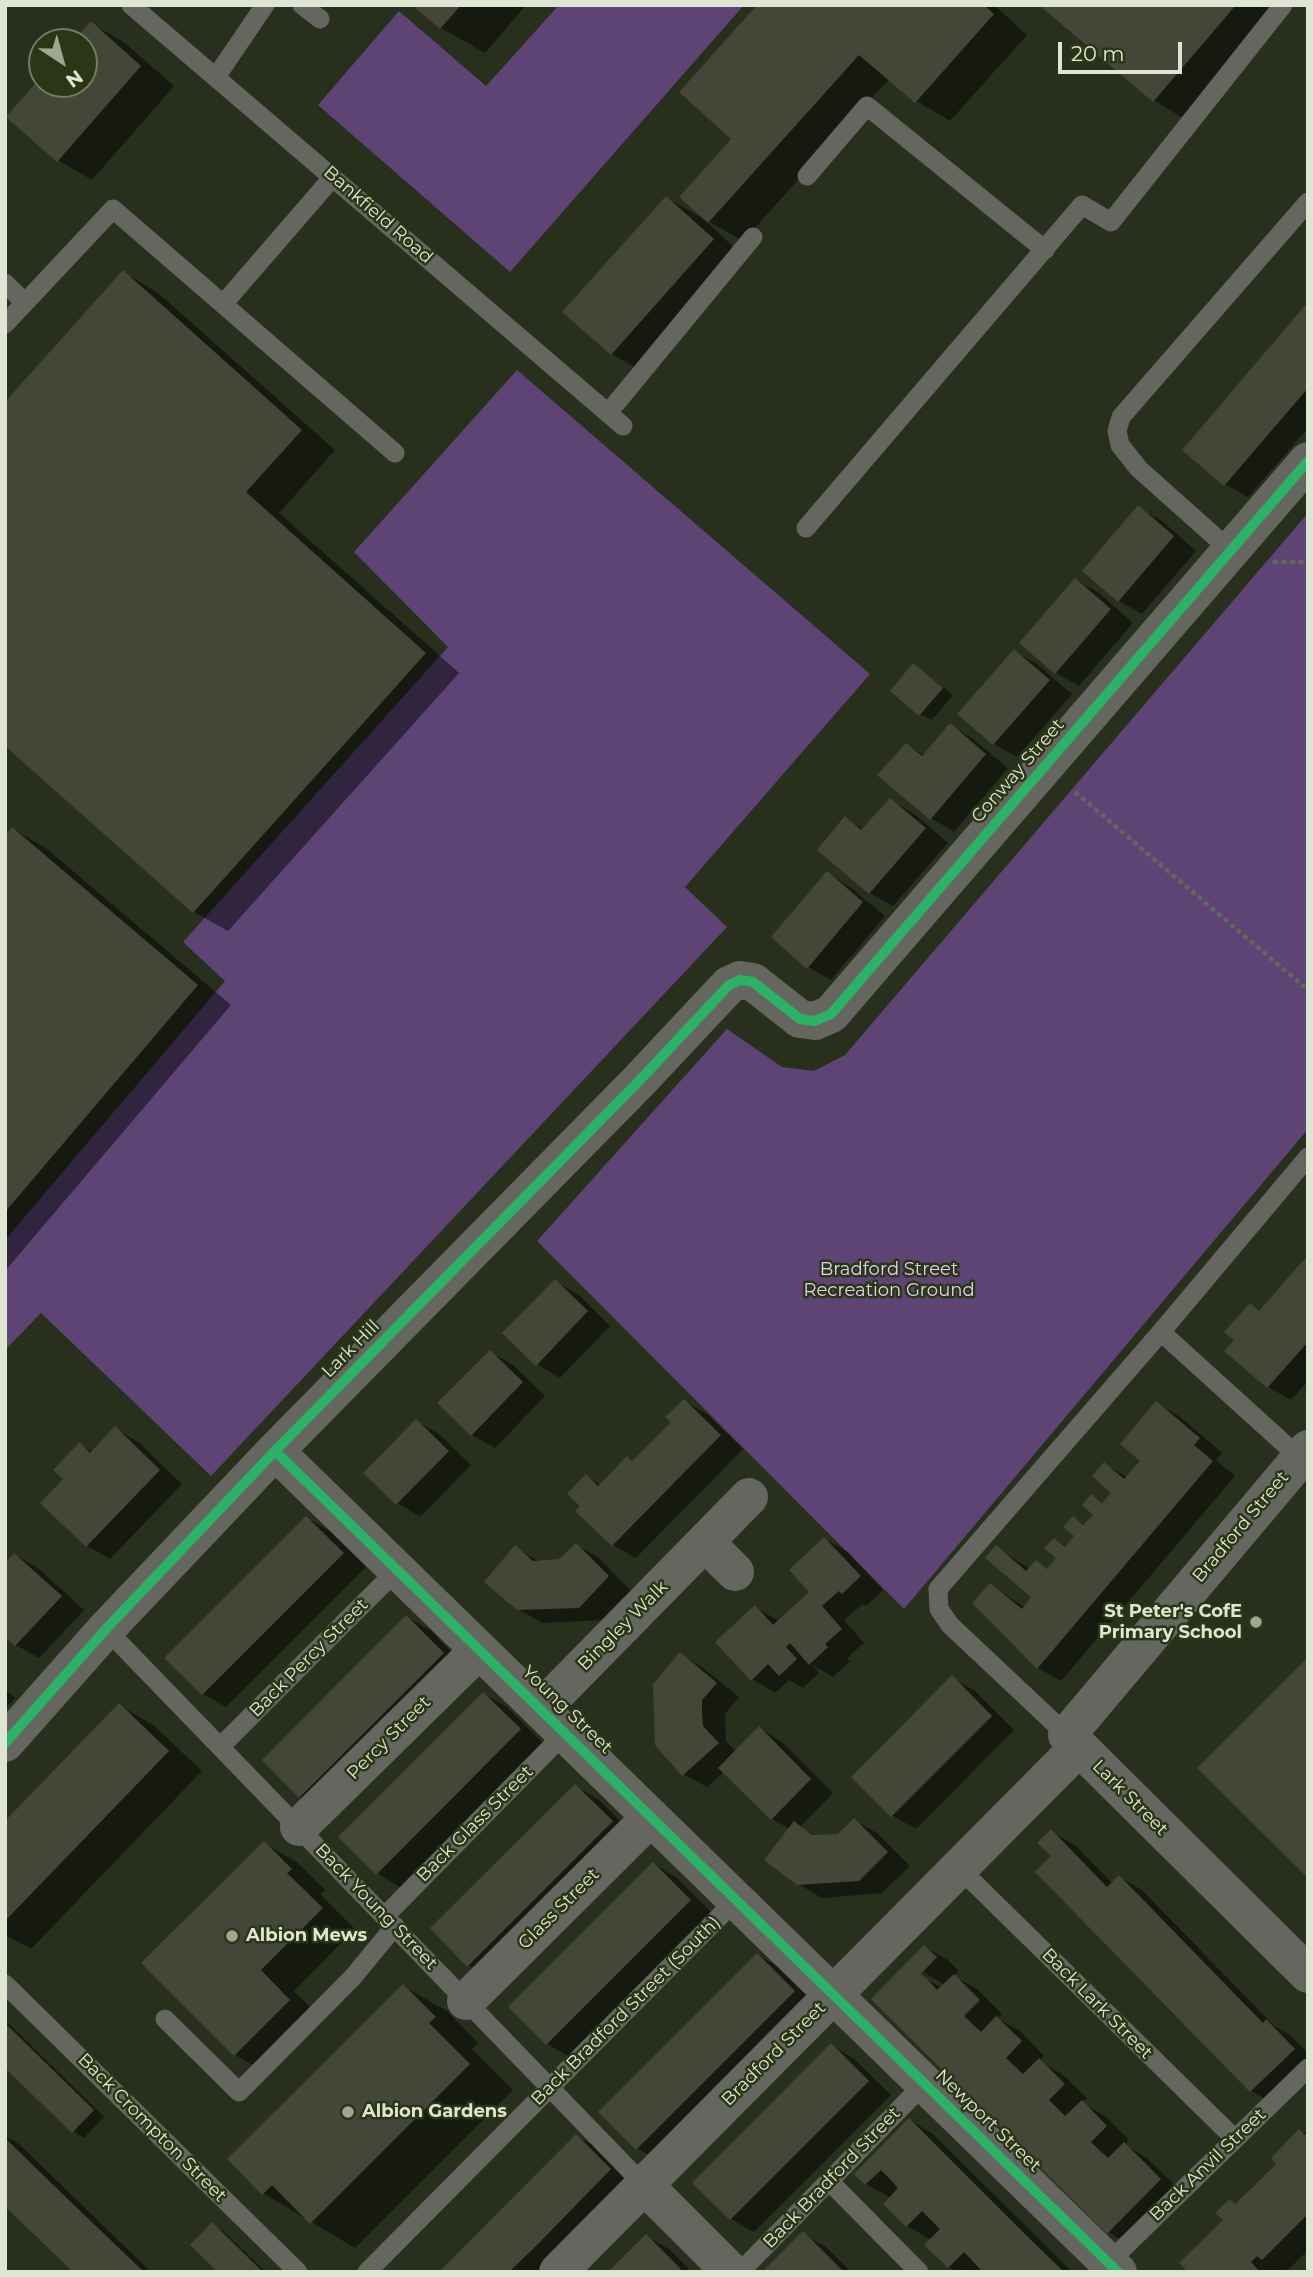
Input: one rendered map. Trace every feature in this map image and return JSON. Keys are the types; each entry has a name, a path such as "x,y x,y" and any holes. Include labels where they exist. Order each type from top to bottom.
{"street":[{"name":"Conway Street","path":"729,985 740,980 753,982 800,1019 815,1021 831,1014 1308,461"},
{"name":"Lark Hill","path":"5,1744 106,1629 275,1451 639,1081 729,985"},
{"name":"Young Street","path":"275,1451 834,1994"},
{"name":"Bradford Street","path":"558,2272 959,1868 1073,1741 1302,1463"},
{"name":"Bingley Walk","path":"553,1721 705,1542 749,1497"},
{"path":"705,1542 735,1572"},
{"name":"Percy Street","path":"299,1827 479,1650"},
{"name":"Lark Street","path":"1073,1741 1308,1974"},
{"name":"Glass Street","path":"466,2001 651,1817"},
{"name":"Newport Street","path":"834,1994 1113,2267"},
{"path":"644,2185 731,2272"}],"lane":[{"name":"Bankfield Road","path":"131,5 624,426"},
{"path":"216,77 265,5"},
{"path":"303,5 320,19"},
{"path":"806,528 1083,205 1111,222 1283,5"},
{"path":"807,176 867,106 1045,250"},
{"path":"224,303 333,177"},
{"path":"1231,551 1139,470 1120,445 1117,431 1121,417 1308,202"},
{"path":"5,324 113,209 395,453"},
{"path":"608,413 753,237"},
{"path":"5,283 24,302"},
{"path":"1302,1463 1161,1332 1308,1157"},
{"name":"Lark Street","path":"1073,1741 950,1625 939,1609 938,1589 1161,1332"},
{"name":"Back Percy Street","path":"221,1746 397,1570"},
{"name":"Back Young Street","path":"106,1629 644,2185"},
{"name":"Back Glass Street","path":"165,2019 239,2092 353,1977 390,1921 553,1721"},
{"name":"Back Lark Street","path":"959,1868 1235,2139"},
{"name":"Back Bradford Street (South)","path":"367,2272 736,1900"},
{"name":"Back Crompton Street","path":"5,1984 298,2272"},
{"name":"Back Anvil Street","path":"1113,2267 1235,2139 1308,2068"},
{"name":"Back Bradford Street","path":"740,2272 925,2083"},
{"path":"829,2181 919,2272"}],"path":[{"path":"1045,767 1308,990"}],"green space":[{"path":"559,5 744,5 510,272 318,105 399,11 486,86"},
{"path":"517,370 870,674 685,887 727,927 211,1476 41,1313 5,1350 5,1240 225,981 183,942 448,647 354,552"},
{"name":"Bradford Street Recreation Ground","path":"1308,513 1308,1129 904,1609 537,1241 727,1029 782,1067 814,1071 845,1055"}],"building":[{"path":"412,5 461,5 440,29"},
{"path":"757,5 984,5 994,14 915,103 859,55 708,223 679,197 731,139 679,92"},
{"path":"1039,5 1236,5 1153,102"},
{"path":"91,21 141,66 57,162 6,117 28,92 28,98 98,98 98,28 85,28"},
{"path":"666,196 714,239 611,355 562,312"},
{"path":"123,270 302,430 246,492 426,653 193,913 5,746 5,402"},
{"path":"1308,302 1308,388 1224,486 1182,450"},
{"path":"1138,505 1174,536 1118,602 1082,571"},
{"path":"1075,578 1111,609 1055,674 1019,643"},
{"path":"1014,649 1050,680 993,745 957,714"},
{"path":"913,663 943,688 919,716 890,691"},
{"path":"950,723 986,754 930,820 877,775 906,743 922,756"},
{"path":"890,798 926,828 869,894 817,850 845,816 861,830"},
{"path":"12,827 198,985 5,1212 5,835"},
{"path":"827,871 863,902 807,969 771,937"},
{"path":"1308,1255 1308,1342 1267,1388 1224,1351 1234,1340 1224,1332 1250,1303 1259,1311"},
{"path":"555,1279 588,1311 536,1366 502,1333"},
{"path":"490,1350 523,1382 471,1436 437,1403"},
{"path":"684,1399 721,1435 612,1546 575,1511 580,1506 567,1494 586,1474 598,1486 627,1456 632,1461 671,1422 665,1417"},
{"path":"1156,1401 1200,1438 1194,1445 1213,1461 1037,1669 972,1603 990,1583 1022,1609 1031,1597 985,1558 996,1545 1026,1571 1036,1560 1047,1569 1056,1558 1044,1548 1054,1538 1065,1547 1074,1536 1063,1527 1073,1516 1083,1525 1093,1515 1082,1505 1091,1494 1102,1503 1111,1493 1092,1476 1104,1462 1124,1479 1140,1461 1120,1444"},
{"path":"416,1419 449,1451 396,1505 363,1473"},
{"path":"115,1426 160,1470 86,1547 40,1503 63,1479 53,1470 65,1457 80,1442 90,1453"},
{"path":"306,1516 344,1553 202,1695 164,1658"},
{"path":"824,1537 861,1576 842,1594 839,1591 822,1606 842,1629 825,1644 828,1647 809,1665 790,1643 786,1647 797,1659 779,1676 768,1664 751,1681 715,1642 755,1605 773,1625 809,1592 789,1570"},
{"path":"576,1543 609,1576 579,1608 517,1610 484,1582 515,1545 533,1561 559,1559"},
{"path":"14,1553 62,1596 15,1646 5,1637 5,1563"},
{"path":"406,1615 444,1653 299,1798 262,1760"},
{"path":"680,1652 717,1683 702,1700 702,1713 703,1726 719,1743 682,1776 655,1745 653,1684"},
{"path":"1308,1657 1308,1878 1197,1768"},
{"path":"952,1675 992,1716 891,1817 851,1777"},
{"path":"483,1692 521,1729 376,1875 338,1837"},
{"path":"119,1703 169,1751 5,1921 5,1821"},
{"path":"759,1726 811,1779 771,1820 718,1768"},
{"path":"575,1784 613,1821 467,1967 430,1928"},
{"path":"854,1818 888,1852 859,1881 797,1885 764,1860 794,1821 812,1835 838,1834"},
{"path":"1051,1829 1107,1887 1119,1875 1263,2023 1266,2019 1295,2049 1250,2092 1035,1872 1051,1856 1037,1843"},
{"name":"Albion Mews","path":"264,1841 292,1869 287,1873 323,1908 261,1970 290,2000 234,2056 141,1963"},
{"path":"653,1862 691,1900 546,2045 508,2007"},
{"path":"924,1945 937,1957 921,1974 937,1990 954,1974 980,2000 964,2016 981,2032 996,2016 1022,2041 1006,2058 1023,2074 1039,2058 1065,2084 1049,2100 1065,2116 1082,2100 1107,2126 1091,2142 1099,2150 1108,2158 1124,2142 1161,2179 1107,2234 871,1999"},
{"path":"757,1953 795,1991 636,2150 598,2112"},
{"name":"Albion Gardens","path":"403,1984 436,2017 429,2023 470,2064 310,2224 272,2185 262,2195 227,2159"},
{"path":"5,2023 94,2110 72,2133 5,2068"},
{"path":"831,2043 869,2081 730,2220 692,2183"},
{"path":"909,2118 1064,2272 980,2272 964,2252 948,2268 924,2245 940,2229 922,2211 906,2227 883,2204 898,2188 881,2170 865,2185 854,2174"},
{"path":"1299,2129 1305,2135 1308,2132 1308,2214 1262,2260 1257,2256 1251,2262 1260,2272 1188,2272 1179,2263 1223,2220 1215,2213 1230,2199 1235,2204 1276,2164 1271,2158"},
{"path":"576,2134 611,2169 538,2244 509,2272 439,2272"},
{"path":"5,2138 144,2272 73,2272 5,2207"},
{"path":"212,2222 263,2272 218,2272 190,2245"},
{"path":"803,2231 844,2272 762,2272"},
{"path":"646,2234 681,2269 678,2272 608,2272"}],"cycle path":[{"path":"5,1743 106,1629 275,1451 639,1081 729,985 740,980 753,982 800,1019 815,1021 831,1014 1308,461"},
{"path":"275,1451 1118,2272"}],"place":[{"name":"St Peter's CofE Primary School","path":"1256,1622"},
{"name":"Albion Mews","path":"232,1936"},
{"name":"Albion Gardens","path":"348,2112"}]}
